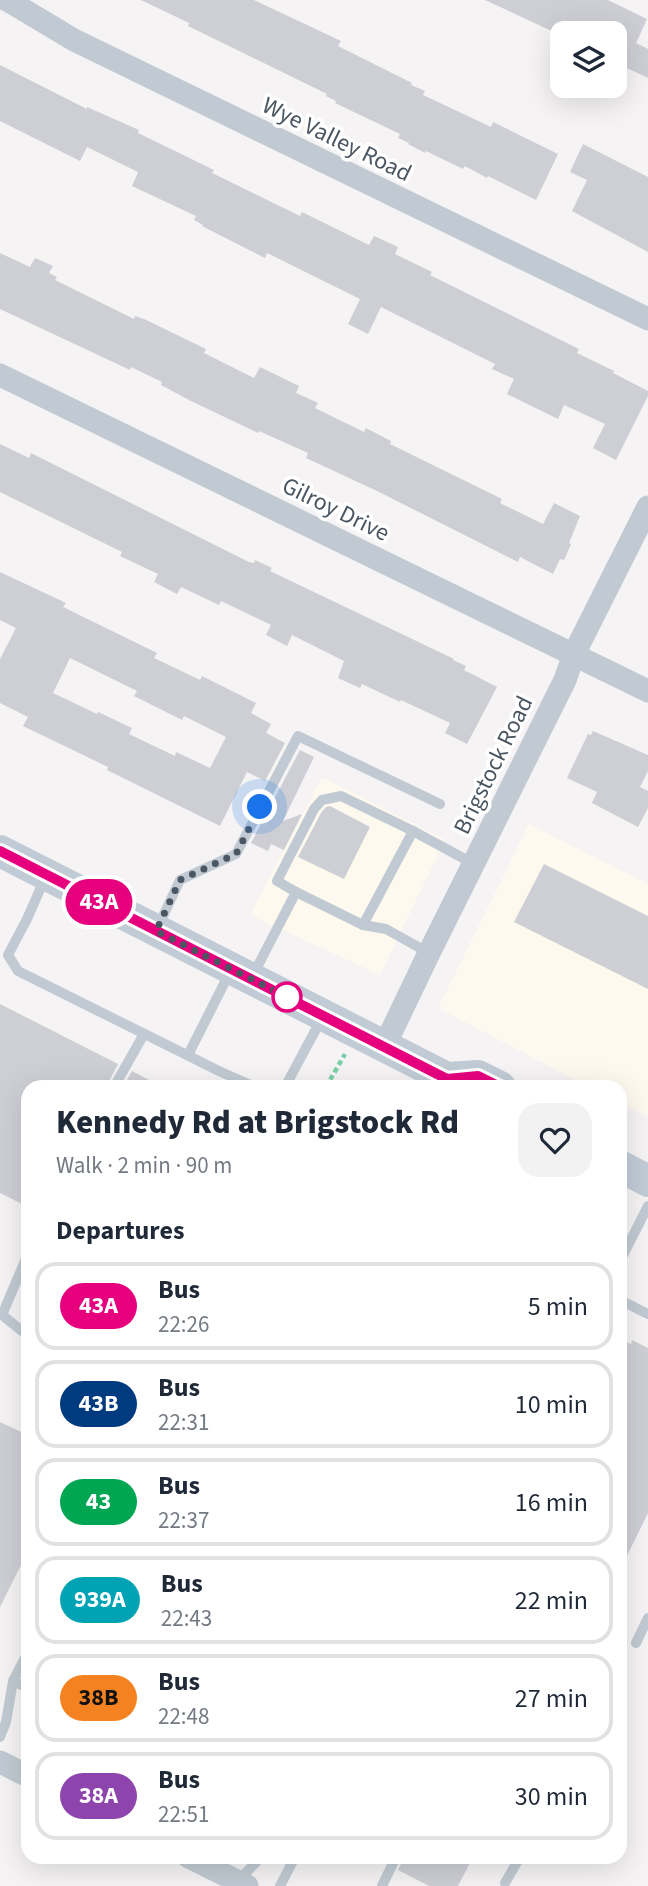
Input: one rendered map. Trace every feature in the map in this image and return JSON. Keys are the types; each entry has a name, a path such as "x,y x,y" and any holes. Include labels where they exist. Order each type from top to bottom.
{"main road":[{"path":"1,854 46,874 371,1040 440,1080"},
{"path":"455,1080 478,1076 486,1080"}],"street":[{"name":"Wye Valley Road","path":"7,0 75,40 648,319"},
{"name":"Gilroy Drive","path":"0,375 648,691"},
{"name":"Brigstock Road","path":"371,1040 429,953 648,507"},
{"path":"0,1762 21,1772"},
{"path":"203,1864 242,1884"}],"lane":[{"path":"156,931 180,880 236,854 298,736 440,804"},
{"path":"429,953 386,929 363,925 277,881 314,809 322,800 341,796 474,864"},
{"path":"363,925 413,831"},
{"path":"46,874 27,919 4,957 18,971 240,1080"},
{"path":"188,1055 296,892"},
{"path":"289,1080 324,1016"},
{"path":"118,1080 144,1034"},
{"path":"627,1247 648,1206"},
{"path":"21,1270 2,1315 21,1330"},
{"path":"627,1304 648,1314"},
{"path":"636,1643 648,1618"},
{"path":"0,1737 6,1722 13,1681 21,1666"},
{"path":"13,1681 21,1685"},
{"path":"242,1884 256,1864"},
{"path":"280,1886 291,1864"},
{"path":"382,1886 393,1864"},
{"path":"505,1883 516,1864"}],"path":[{"path":"334,1080 371,1040"}],"shaded area":[{"path":"322,777 445,840 380,975 250,915"},
{"path":"529,824 648,884 648,1117 627,1106 627,1080 576,1080 438,1008"}],"building":[{"path":"141,0 254,0 341,41 338,46 412,83 411,85 425,91 423,95 491,127 493,122 558,154 536,200 465,166 463,169 426,151 425,153 398,138 400,134 335,103 327,94"},
{"path":"485,0 608,0 647,19 636,43 648,49 648,78 627,68 627,21 550,21 550,30"},
{"path":"0,65 87,109 139,130 138,133 214,170 212,173 300,216 302,212 369,245 374,236 398,247 395,254 432,272 430,275 579,349 577,353 648,391 648,396 616,460 593,448 605,424 564,405 558,419 507,394 514,379 492,369 495,364 381,307 368,334 348,324 360,299 267,253 265,258 202,226 194,220 196,216 132,186 138,172 87,147 80,161 0,121"},
{"path":"583,144 648,177 648,252 572,211 587,180 570,172"},
{"path":"0,253 30,267 35,258 53,266 49,273 57,277 55,280 134,319 135,316 144,319 206,349 204,353 254,378 260,367 299,386 296,393 318,403 315,408 364,432 366,428 391,441 390,444 502,499 500,503 543,524 554,503 580,516 564,560 560,559 553,574 520,557 518,562 306,458 308,453 259,431 258,433 191,401 161,385 162,382 131,367 130,370 0,309"},
{"path":"0,444 29,458 31,453 249,562 254,563 255,560 272,568 270,571 466,666 464,670 497,687 467,744 445,733 450,723 362,684 360,688 338,678 344,661 292,635 287,646 266,635 271,625 221,601 219,605 181,587 177,594 154,582 158,574 120,556 122,552 0,492"},
{"path":"0,572 66,603 63,607 157,653 154,658 200,680 202,676 256,703 251,713 271,724 266,733 285,743 265,781 247,772 220,826 23,726 28,717 0,703 0,659 16,628 0,620","holes":["70,658 137,691 134,696 182,720 184,716 226,737 210,768 176,752 175,756 129,734 132,728 53,693"]},
{"path":"593,731 648,755 648,771 640,787 648,791 648,808 638,827 592,803 597,792 567,778 588,734 591,735"},
{"path":"300,750 314,757 283,821 302,814 284,850 271,844 268,851 251,843"},
{"path":"330,806 370,827 344,879 298,857 321,813"},
{"path":"544,864 648,916 648,989 514,922"},
{"path":"0,1004 118,1064 110,1080 21,1080 21,1204 0,1193"},
{"path":"132,1071 149,1080 127,1080"},
{"path":"632,1340 648,1348 648,1513 627,1556 627,1342 631,1344"},
{"path":"0,1422 21,1432 21,1565 0,1607"},
{"path":"401,1864 469,1864 458,1886 429,1886 398,1870"}],"bus line":[{"name":"43A","path":"0,851 447,1079 478,1076 486,1080"}],"route":[{"path":"260,807 236,854 180,880 156,931 287,997"}]}
